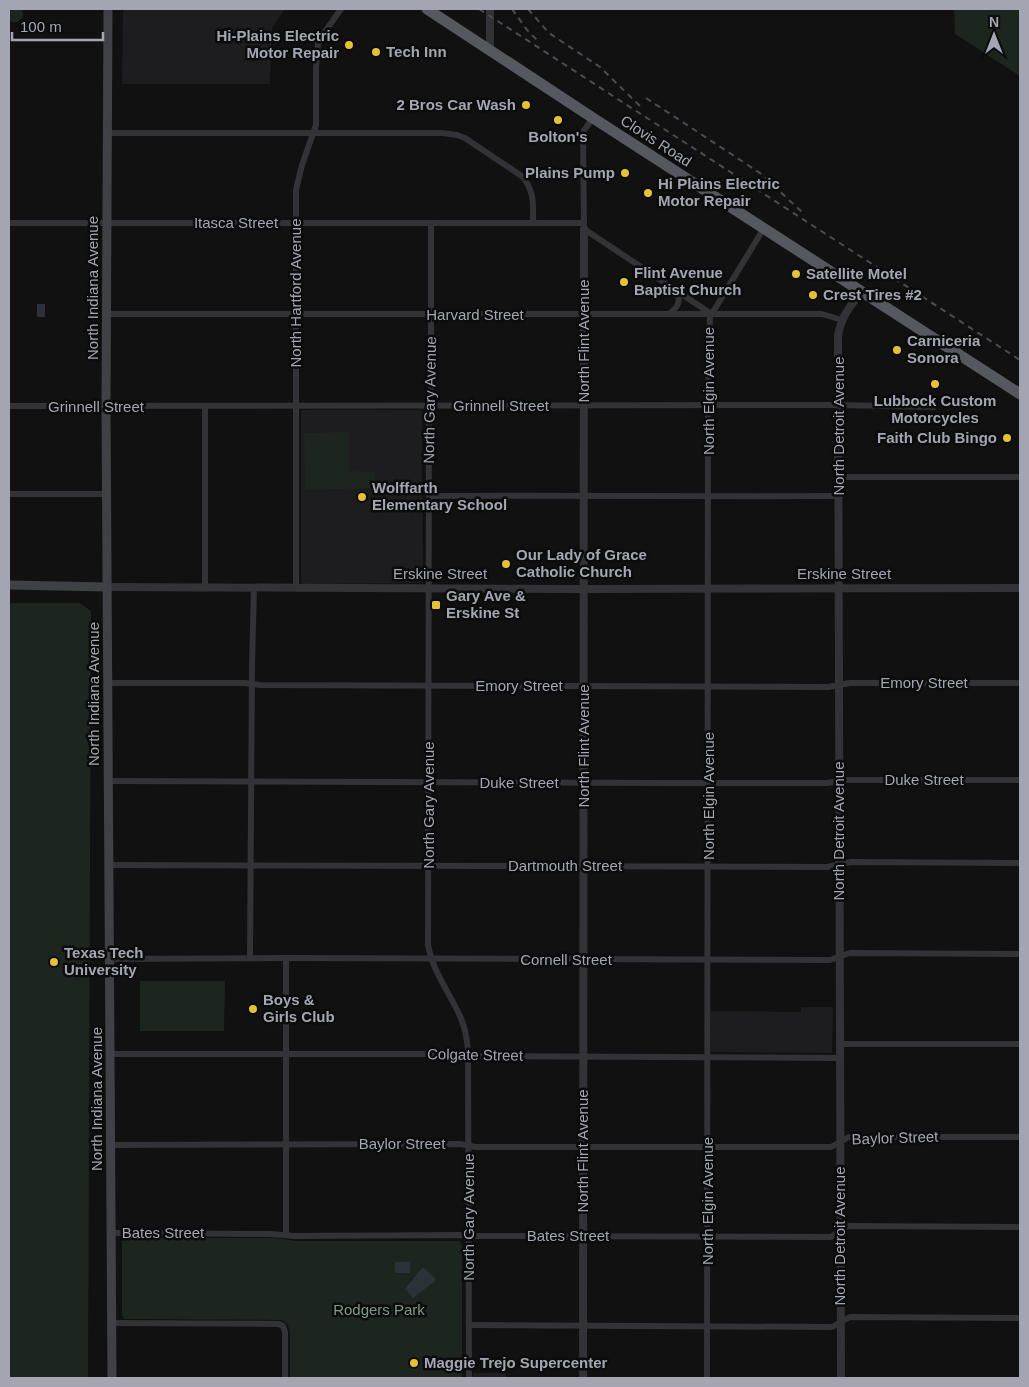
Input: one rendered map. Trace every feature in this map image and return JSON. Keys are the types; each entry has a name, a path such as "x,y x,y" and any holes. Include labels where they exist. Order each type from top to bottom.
{"highway":[{"name":"Clovis Road","path":"427,9 1020,394"}],"main road":[{"name":"North Indiana Avenue","path":"108,9 106,406 112,1378"},
{"name":"Erskine Street","path":"9,585 107,587"}],"street":[{"name":"North Hartford Avenue","path":"296,588 296,190 302,165 316,125 318,44 341,9"},
{"path":"490,9 490,50"},
{"name":"North Flint Avenue","path":"583,1378 583,132 593,118"},
{"path":"108,133 442,133 457,135 523,177 532,193 532,223"},
{"name":"Itasca Street","path":"9,223 532,223 584,226"},
{"name":"North Gary Avenue","path":"432,223 428,945 437,974 461,1018 467,1042 468,1378"},
{"path":"584,226 711,314"},
{"name":"North Elgin Avenue","path":"708,1378 708,405 711,314 764,228"},
{"name":"North Detroit Avenue","path":"841,1378 839,1058 840,496 838,336 846,311 862,291"},
{"path":"669,314 675,310 679,303 677,292"},
{"name":"Harvard Street","path":"107,314 822,314 842,320"},
{"name":"Grinnell Street","path":"9,406 839,405 934,407"},
{"path":"205,407 205,588"},
{"path":"839,477 1020,478"},
{"path":"9,494 107,494"},
{"path":"430,496 840,496"},
{"name":"Erskine Street","path":"107,587 1020,588"},
{"path":"250,958 254,587"},
{"name":"Emory Street","path":"108,683 708,687 828,687 850,683 1020,683"},
{"name":"Duke Street","path":"108,780 583,783 827,783 847,780 1020,780"},
{"name":"Dartmouth Street","path":"110,865 827,867 851,862 1020,863"},
{"name":"Cornell Street","path":"110,959 830,960 850,953 1020,954"},
{"path":"286,958 286,1235"},
{"path":"839,1044 1020,1044"},
{"name":"Colgate Street","path":"111,1054 460,1054 476,1056 839,1058"},
{"name":"Baylor Street","path":"112,1145 460,1144 476,1147 831,1147 849,1138 1020,1136"},
{"name":"Bates Street","path":"112,1233 831,1237 848,1226 1020,1227"},
{"path":"468,1325 832,1327 850,1317 1020,1318"},
{"path":"112,1323 276,1324 283,1326 285,1332 285,1378"}],"shaded area":[{"path":"123,9 285,9 272,28 270,84 122,84"},
{"path":"37,304 45,304 45,317 37,317"},
{"name":"Wolffarth Elementary School","path":"303,410 418,410 422,412 423,580 420,583 304,584 301,582 301,412"},
{"path":"801,1007 833,1007 832,1053 711,1052 711,1011 801,1012"},
{"path":"395,1262 410,1262 410,1273 395,1273"},
{"path":"422,1268 435,1278 435,1281 413,1298 405,1289"},
{"path":"473,1373 506,1373 506,1378 473,1378"}],"green space":[{"path":"9,9 22,9 23,17 17,22 9,20"},
{"path":"954,9 1020,9 1020,76 955,34"},
{"path":"349,432 349,471 375,472 375,488 305,490 304,433"},
{"name":"Texas Tech University","path":"9,603 80,603 91,611 88,1378 9,1378"},
{"path":"140,981 225,981 224,1031 140,1031"},
{"name":"Rodgers Park","path":"124,1238 460,1241 462,1245 462,1378 290,1378 290,1332 288,1325 282,1320 124,1319 122,1315 122,1242"}],"railway":[{"path":"479,9 1020,360"},
{"path":"512,9 527,30 538,41"},
{"path":"528,9 549,33 600,67 642,108"},
{"path":"646,98 760,173 802,212"}],"place":[{"name":"Hi-Plains Electric Motor Repair","path":"349,45"},
{"name":"Tech Inn","path":"376,52"},
{"name":"2 Bros Car Wash","path":"526,105"},
{"name":"Bolton's","path":"558,120"},
{"name":"Plains Pump","path":"625,173"},
{"name":"Hi Plains Electric Motor Repair","path":"648,193"},
{"name":"Satellite Motel","path":"796,274"},
{"name":"Flint Avenue Baptist Church","path":"624,282"},
{"name":"Crest Tires #2","path":"813,295"},
{"name":"Carniceria Sonora","path":"897,350"},
{"name":"Lubbock Custom Motorcycles","path":"935,384"},
{"name":"Faith Club Bingo","path":"1007,438"},
{"name":"Wolffarth Elementary School","path":"362,497"},
{"name":"Our Lady of Grace Catholic Church","path":"506,564"},
{"name":"Gary Ave & Erskine St","path":"436,605"},
{"name":"Texas Tech University","path":"54,962"},
{"name":"Boys & Girls Club","path":"253,1009"},
{"name":"Maggie Trejo Supercenter","path":"414,1363"}]}
